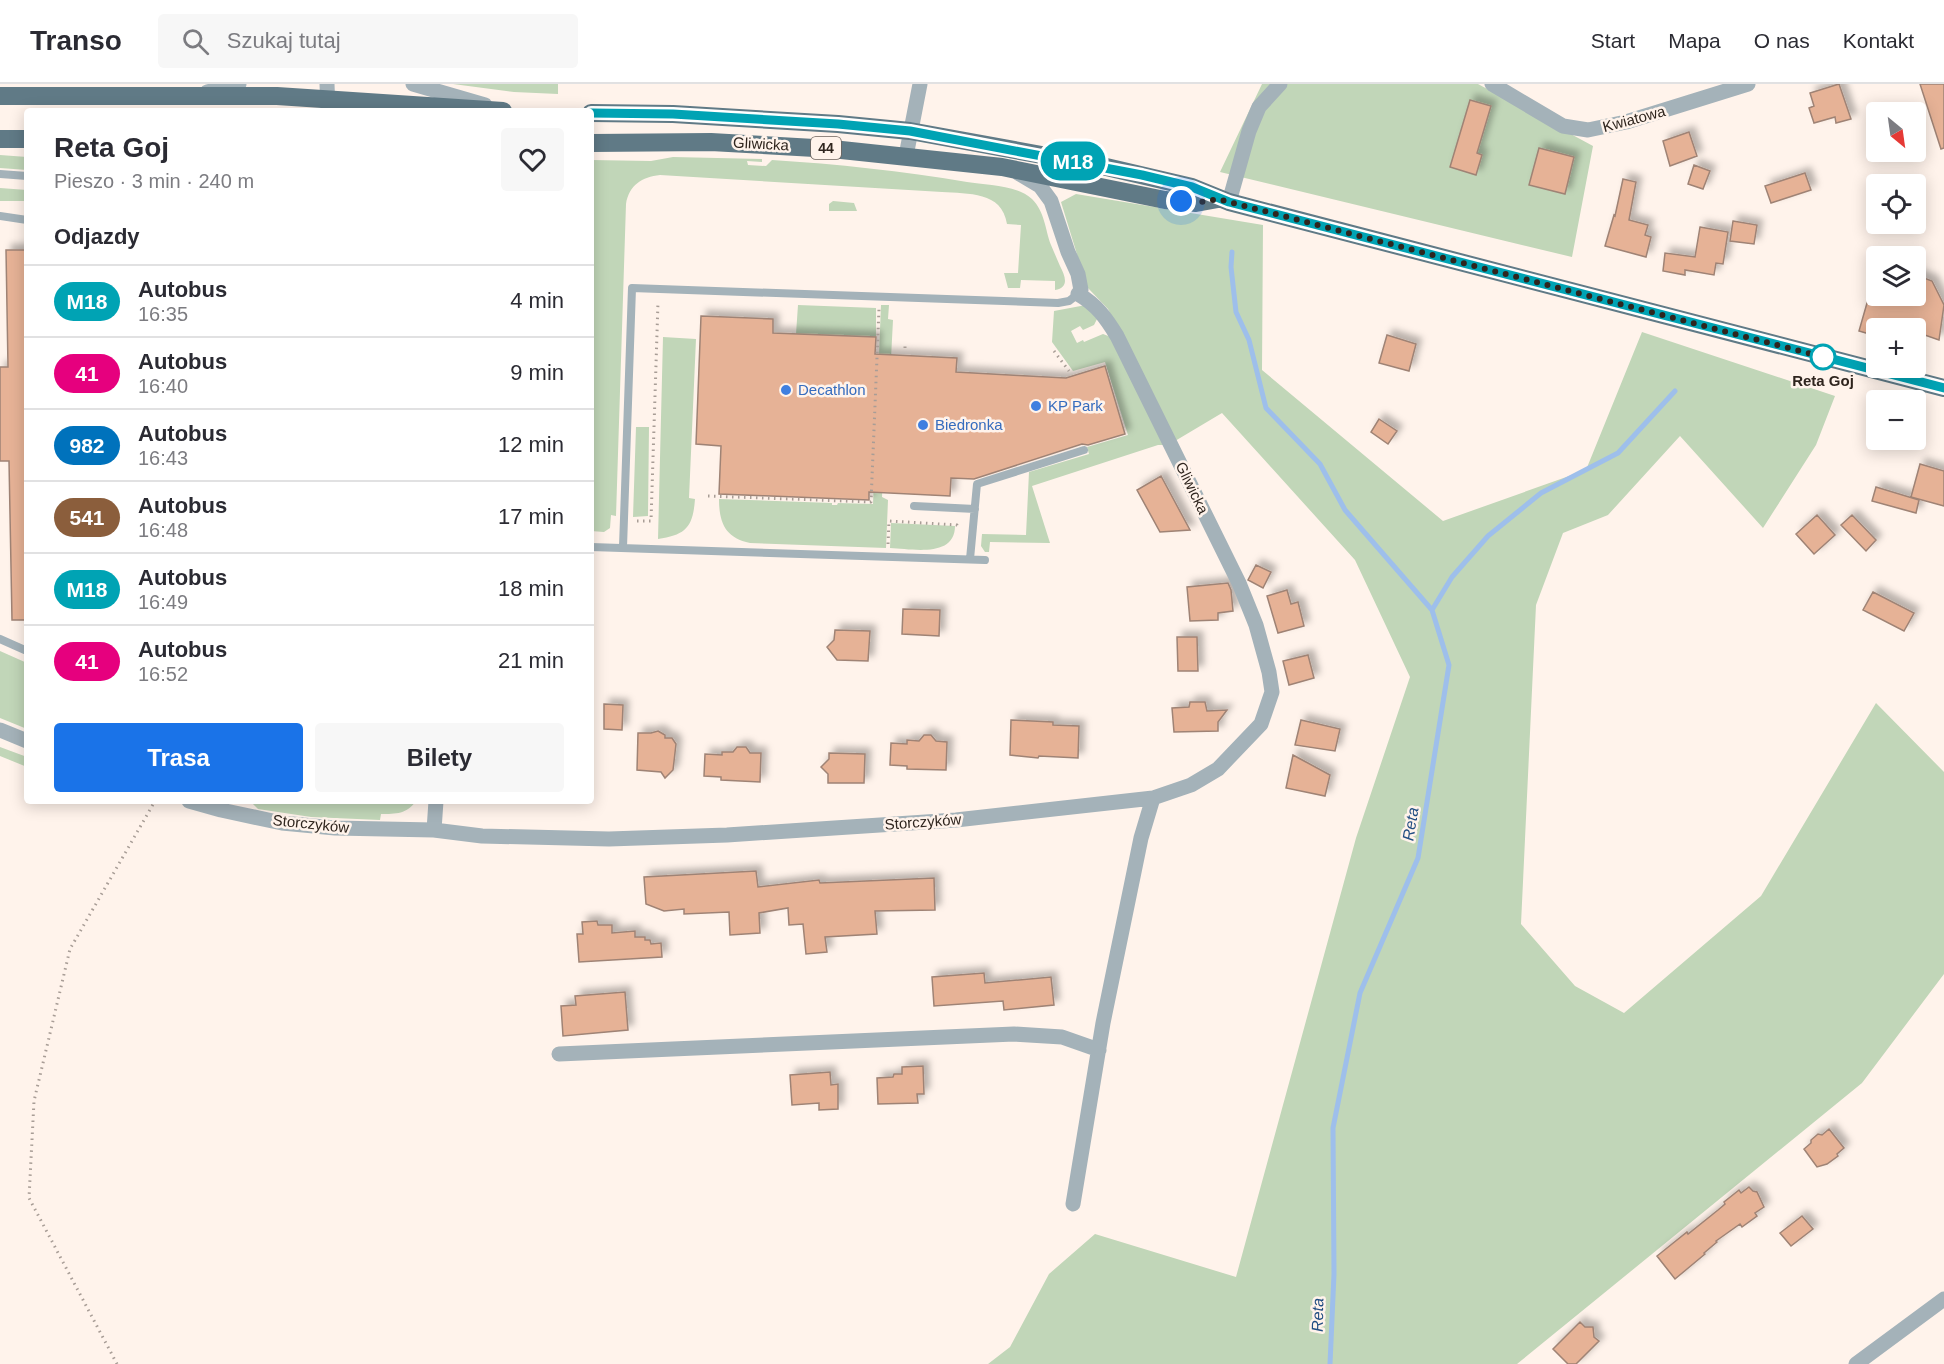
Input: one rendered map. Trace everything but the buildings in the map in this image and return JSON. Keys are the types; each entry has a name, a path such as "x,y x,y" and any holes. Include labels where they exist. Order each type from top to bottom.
{"main road":[{"path":"0,96 277,96 463,108"},
{"name":"Gliwicka","path":"594,113 673,114 838,124 910,131 1102,166 1192,187 1223,200 1944,388"},
{"path":"0,139 24,139"},
{"name":"Gliwicka","path":"594,143 659,141 747,143 906,156 1002,167 1166,200 1196,203 1223,200"}],"street":[{"path":"190,96 239,84"},
{"path":"413,84 494,108"},
{"path":"906,156 921,84"},
{"path":"1223,200 1259,107 1280,84"},
{"name":"Kwiatowa","path":"1492,84 1563,126 1588,130 1626,122 1748,84"},
{"name":"Gliwicka","path":"1002,167 1023,176 1046,192 1078,274 1081,290 1078,294 1104,314 1117,336 1239,583 1256,625 1269,672 1272,692 1261,724 1218,769 1191,786 1153,798"},
{"path":"0,730 24,740"},
{"path":"1072,1204 1099,1050 1141,838 1153,798"},
{"name":"Storczyków","path":"200,804 282,823 335,828 434,830 482,836 609,839 727,835 956,820 1153,798"},
{"path":"434,830 436,804"},
{"path":"559,1054 1014,1034 1062,1037 1099,1050"},
{"path":"1856,1364 1944,1299"}],"lane":[{"path":"0,174 24,176"},
{"path":"0,216 24,220"},
{"path":"623,547 632,288 1058,303 1069,301 1078,294"},
{"path":"969,560 977,484 1084,450"},
{"path":"914,506 975,509"},
{"path":"594,547 985,560"},
{"path":"0,639 24,650"}],"path":[{"path":"637,521 651,521 658,289"},
{"path":"708,496 871,502 879,296"},
{"path":"904,348 905,342"},
{"path":"1054,351 1069,371"},
{"path":"889,534 889,521 957,525 958,534"},
{"path":"117,1364 29,1198 34,1101 70,949 153,804"}],"green space":[{"path":"453,84 558,84 558,94 514,92"},
{"path":"1262,84 1478,84 1593,146 1572,257 1220,172"},
{"path":"0,155 24,157 24,170 0,168"},
{"path":"673,157 762,159 762,162 747,161 748,165 766,166 772,160 845,166 1010,188 1026,194 1040,209 1065,281 1060,289 1055,290 1055,281 1021,280 1020,288 1008,288 1004,273 1018,273 1021,225 1007,224 1004,213 998,205 982,196 660,175 642,180 633,187 626,204 616,516 611,515 610,528 604,532 594,531 594,160 651,161"},
{"path":"0,188 24,190 24,201 0,201"},
{"path":"1076,194 1263,225 1262,370 1443,521 1586,470 1642,332 1835,396 1816,445 1763,528 1680,436 1608,515 1563,533 1536,605 1521,924 1575,986 1624,1013 1761,896 1876,703 1944,772 1944,974 1862,1083 1517,1364 988,1364 1010,1347 1049,1274 1095,1234 1236,1277 1356,838 1410,677 1355,560 1222,413 1175,441 1108,309 1087,287 1061,202"},
{"path":"833,201 854,203 857,211 829,211 829,204"},
{"path":"798,305 876,308 876,337 796,334"},
{"path":"881,305 889,305 888,319 893,320 882,497 888,500 886,548 741,541 725,528 720,515 719,499 832,503 832,505 838,503 873,504"},
{"path":"1086,305 1097,319 1094,325 1083,330 1080,326 1071,331 1077,343 1103,334 1111,337 1166,445 1158,445 1032,486 1050,543 990,542 989,552 985,552 981,546 982,534 1026,535 1029,472 1089,454 1087,447 1128,435 1105,362 1073,371 1052,342 1054,311"},
{"path":"663,337 696,339 689,498 695,499 690,523 686,528 675,535 658,539"},
{"path":"636,427 649,427 648,516 633,517"},
{"path":"891,523 955,526 953,536 948,543 940,547 920,550 890,548"},
{"path":"0,651 24,662 24,728 0,718"},
{"path":"0,747 24,756 24,766 0,756"},
{"path":"253,804 414,804 405,811 381,814 380,820 311,817 258,809"}],"waterway":[{"path":"1232,252 1231,267 1236,312 1249,340 1266,408 1320,464 1345,510 1432,610"},
{"name":"Reta","path":"1330,1364 1334,1274 1333,1128 1360,993 1418,858 1449,665 1432,610 1452,577 1488,536 1541,493 1618,453 1675,391"}],"bus line":[{"name":"M18","path":"594,113 673,114 892,129 1102,166 1192,187 1229,202 1944,388"}],"place":[{"name":"Reta Goj","path":"1823,357"},
{"name":"Decathlon","path":"786,390"},
{"name":"KP Park","path":"1036,406"},
{"name":"Biedronka","path":"923,425"}],"route":[{"path":"1181,201 1196,203 1218,199 1823,357"}]}
